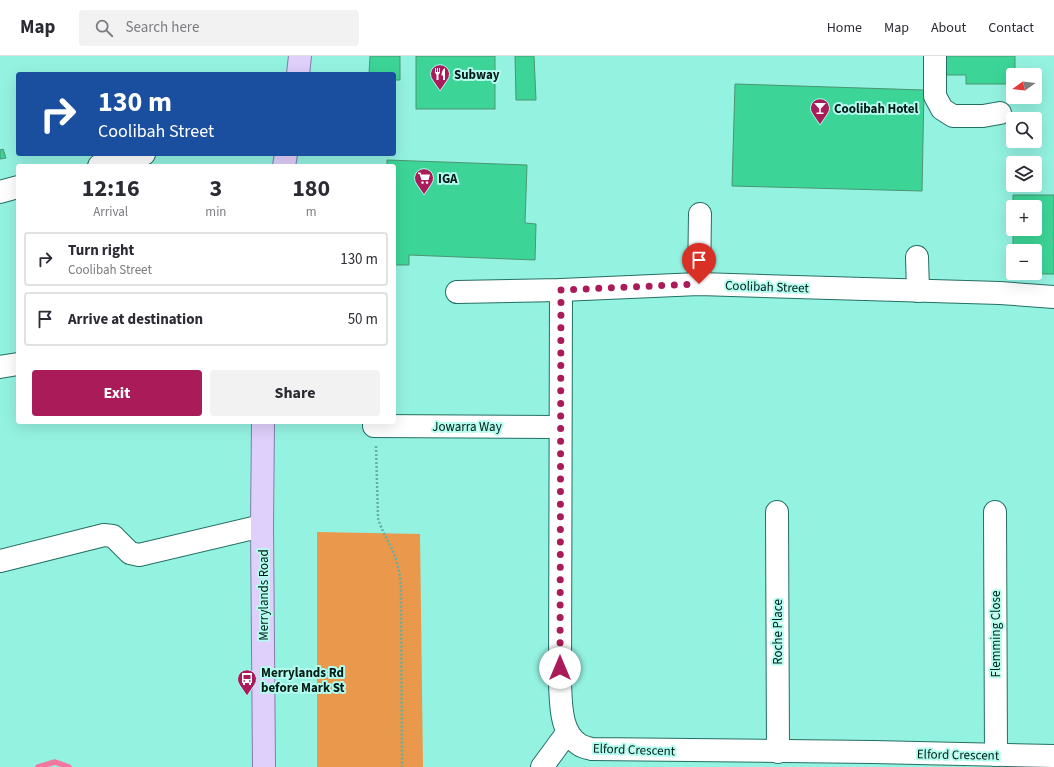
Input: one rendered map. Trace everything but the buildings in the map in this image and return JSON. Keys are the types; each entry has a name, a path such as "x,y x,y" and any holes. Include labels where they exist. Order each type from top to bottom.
{"main road":[{"path":"298,72 300,56"},
{"name":"Merrylands Road","path":"263,424 262,526 264,767"}],"street":[{"path":"935,56 935,96 942,108 953,116 983,116 1000,113"},
{"path":"106,164 136,156"},
{"path":"0,192 16,188"},
{"path":"699,284 700,214"},
{"path":"917,258 918,291"},
{"name":"Coolibah Street","path":"457,292 561,290 699,284 1054,296"},
{"path":"542,767 567,733 562,711 560,683 561,290"},
{"path":"0,367 16,364"},
{"name":"Jowarra Way","path":"374,426 560,427"},
{"name":"Roche Place","path":"777,512 778,752"},
{"name":"Flemming Close","path":"995,512 996,755"},
{"path":"0,561 104,535 113,536 130,553 139,555 262,526"},
{"name":"Elford Crescent","path":"567,733 579,745 592,749 778,752 873,760 996,755 1054,756"}],"path":[{"path":"374,426 378,518 399,568 401,583 402,767"}],"shaded area":[{"path":"317,532 420,534 423,767 317,767"}],"waterway":[{"path":"38,767 55,762 69,767"}],"place":[{"name":"Subway","path":"440,91"},
{"name":"Coolibah Hotel","path":"820,125"},
{"name":"IGA","path":"424,195"},
{"name":"Merrylands Rd before Mark St","path":"247,696"}],"route":[{"path":"560,668 561,290 699,284"}]}
